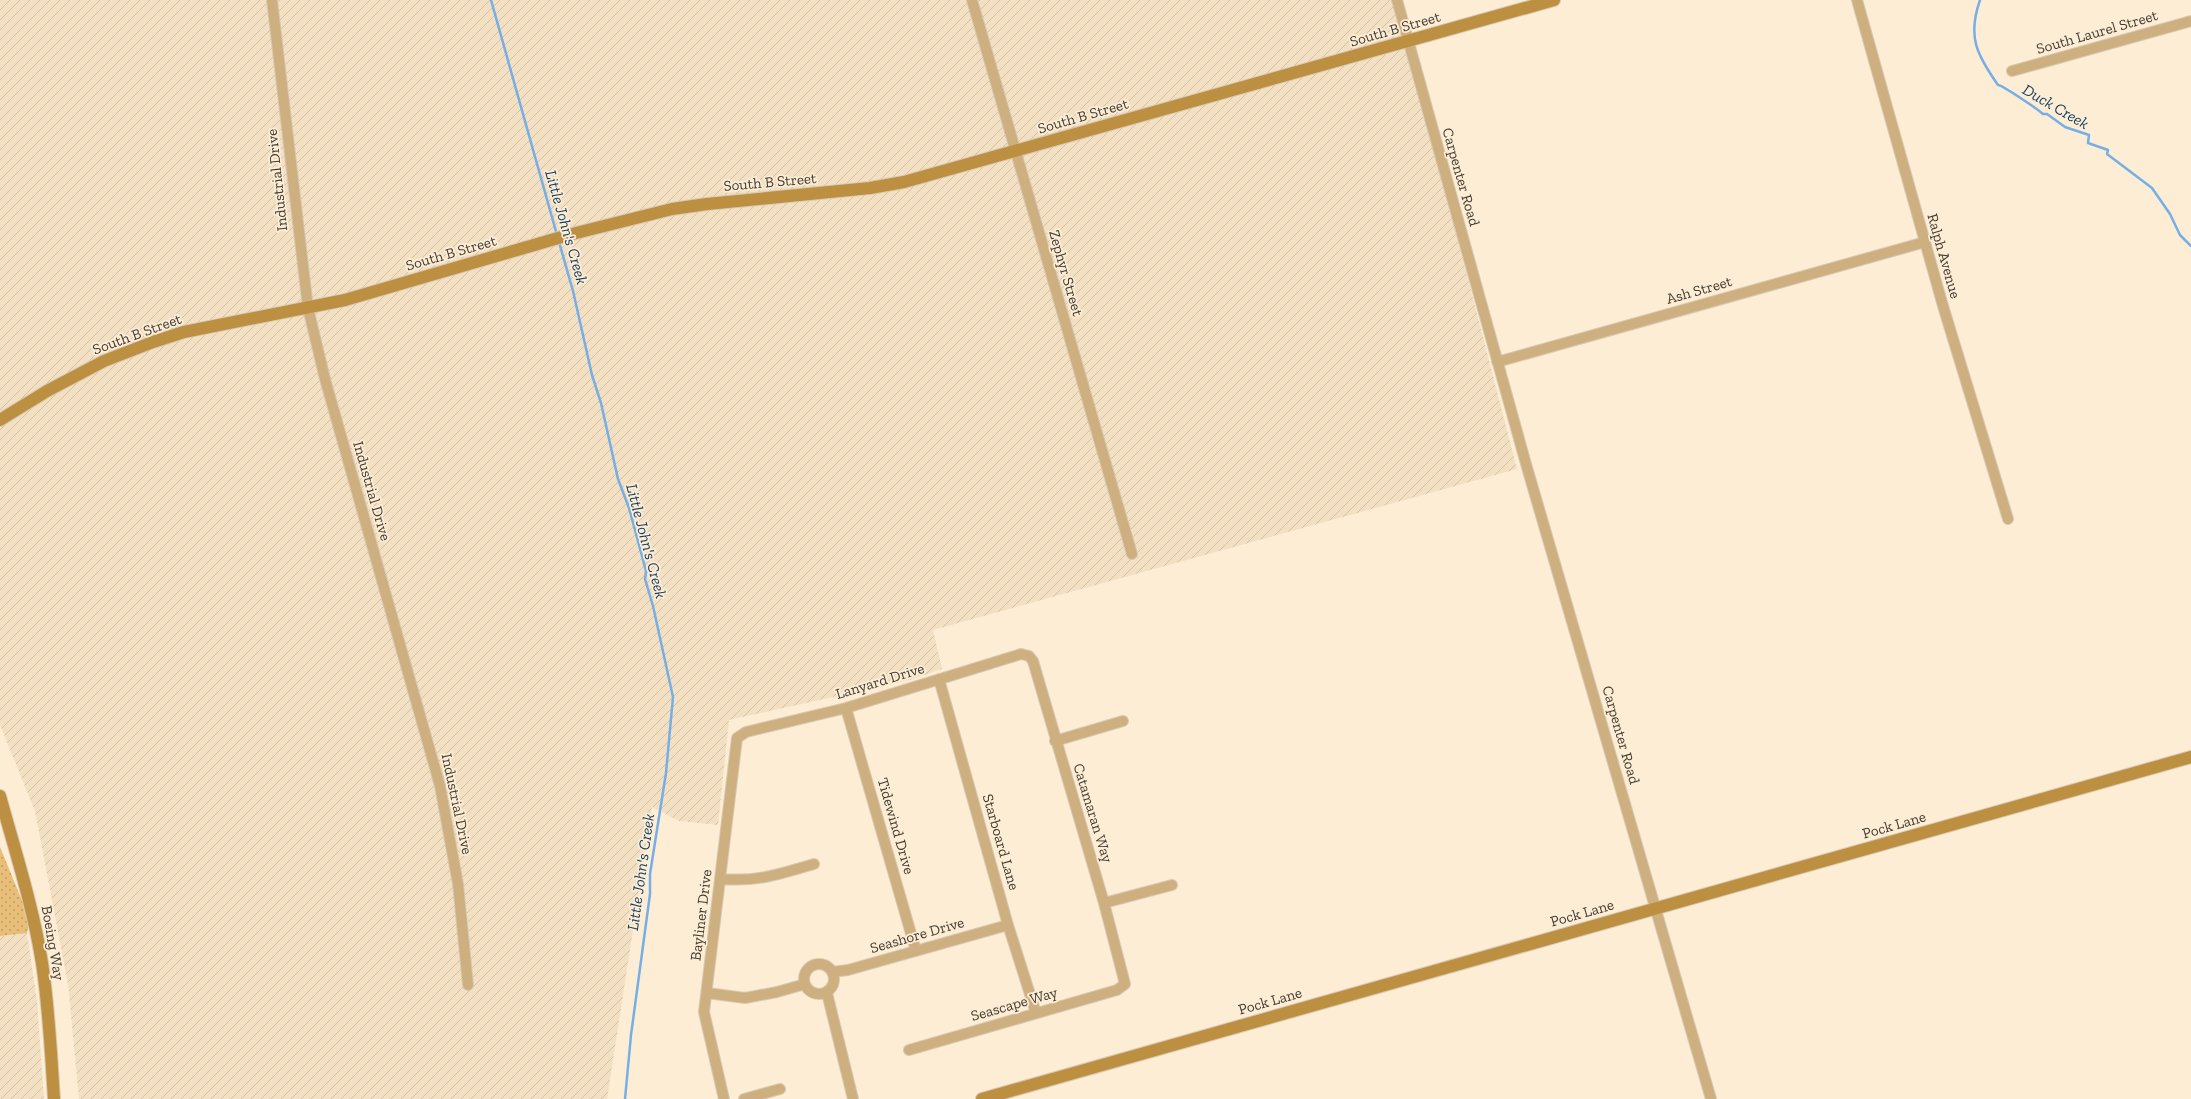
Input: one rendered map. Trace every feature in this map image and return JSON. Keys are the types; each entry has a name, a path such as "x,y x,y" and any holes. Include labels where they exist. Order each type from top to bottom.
{"street":[{"name":"Industrial Drive","path":"272,0 308,308 324,379 440,786 458,884 468,985"},
{"name":"Zephyr Street","path":"972,0 1132,554"},
{"name":"Carpenter Road","path":"1396,0 1497,362 1711,1099"},
{"name":"South B Street","path":"0,420 74,376 104,361 153,342 217,324 308,308 359,296 572,234 672,210 707,204 870,188 904,182 1016,152 1554,0"},
{"name":"Ralph Avenue","path":"1857,0 1925,242 2008,519"},
{"name":"South Laurel Street","path":"2012,71 2191,21"},
{"name":"Ash Street","path":"1497,362 1925,242"},
{"name":"Lanyard Drive","path":"741,734 846,708 1021,654 1026,655"},
{"name":"Catamaran Way","path":"1026,655 1033,661 1104,903 1125,984"},
{"name":"Starboard Lane","path":"939,679 1008,925 1036,1013"},
{"name":"Tidewind Drive","path":"846,708 916,952"},
{"path":"1055,740 1124,721"},
{"name":"Bayliner Drive","path":"724,1099 705,1022 704,1012 736,743 737,738 741,734"},
{"name":"Pock Lane","path":"982,1099 2191,757"},
{"name":"Boeing Way","path":"0,796 30,904 41,958 46,999 54,1099"},
{"path":"721,879 743,881 764,879 814,864"},
{"path":"1104,903 1172,885"},
{"name":"Seashore Drive","path":"832,972 848,970 916,952 1008,925"},
{"path":"818,964 826,966 832,972 834,978 832,987 827,993 820,995 810,992 804,984 806,971 811,966 818,964"},
{"path":"706,993 745,998 777,992 804,984"},
{"name":"Seascape Way","path":"909,1050 1117,990 1125,984"},
{"path":"827,993 853,1099"},
{"path":"744,1099 780,1089"}],"shaded area":[{"path":"0,0 1396,0 1517,469 933,630 942,669 910,680 729,720 718,825 679,821 652,807 607,1099 79,1099 68,984 35,811 0,725"},
{"path":"0,847 30,920 27,933 0,936"},
{"path":"27,933 37,1002 44,1099 0,1099 0,936"}],"waterway":[{"name":"Little John's Creek","path":"491,0 557,235"},
{"name":"Duck Creek","path":"1980,0 1974,25 1976,45 1984,64 1998,85 2013,93 2043,114 2047,114 2065,127 2089,135 2088,143 2108,150 2107,154 2152,188 2170,214 2180,235 2191,246"},
{"name":"Little John's Creek","path":"559,242 573,291 592,375 601,403 618,479 629,508 646,571 645,579 653,606 673,697 666,773 650,874 650,894 631,1035 625,1099"}]}
